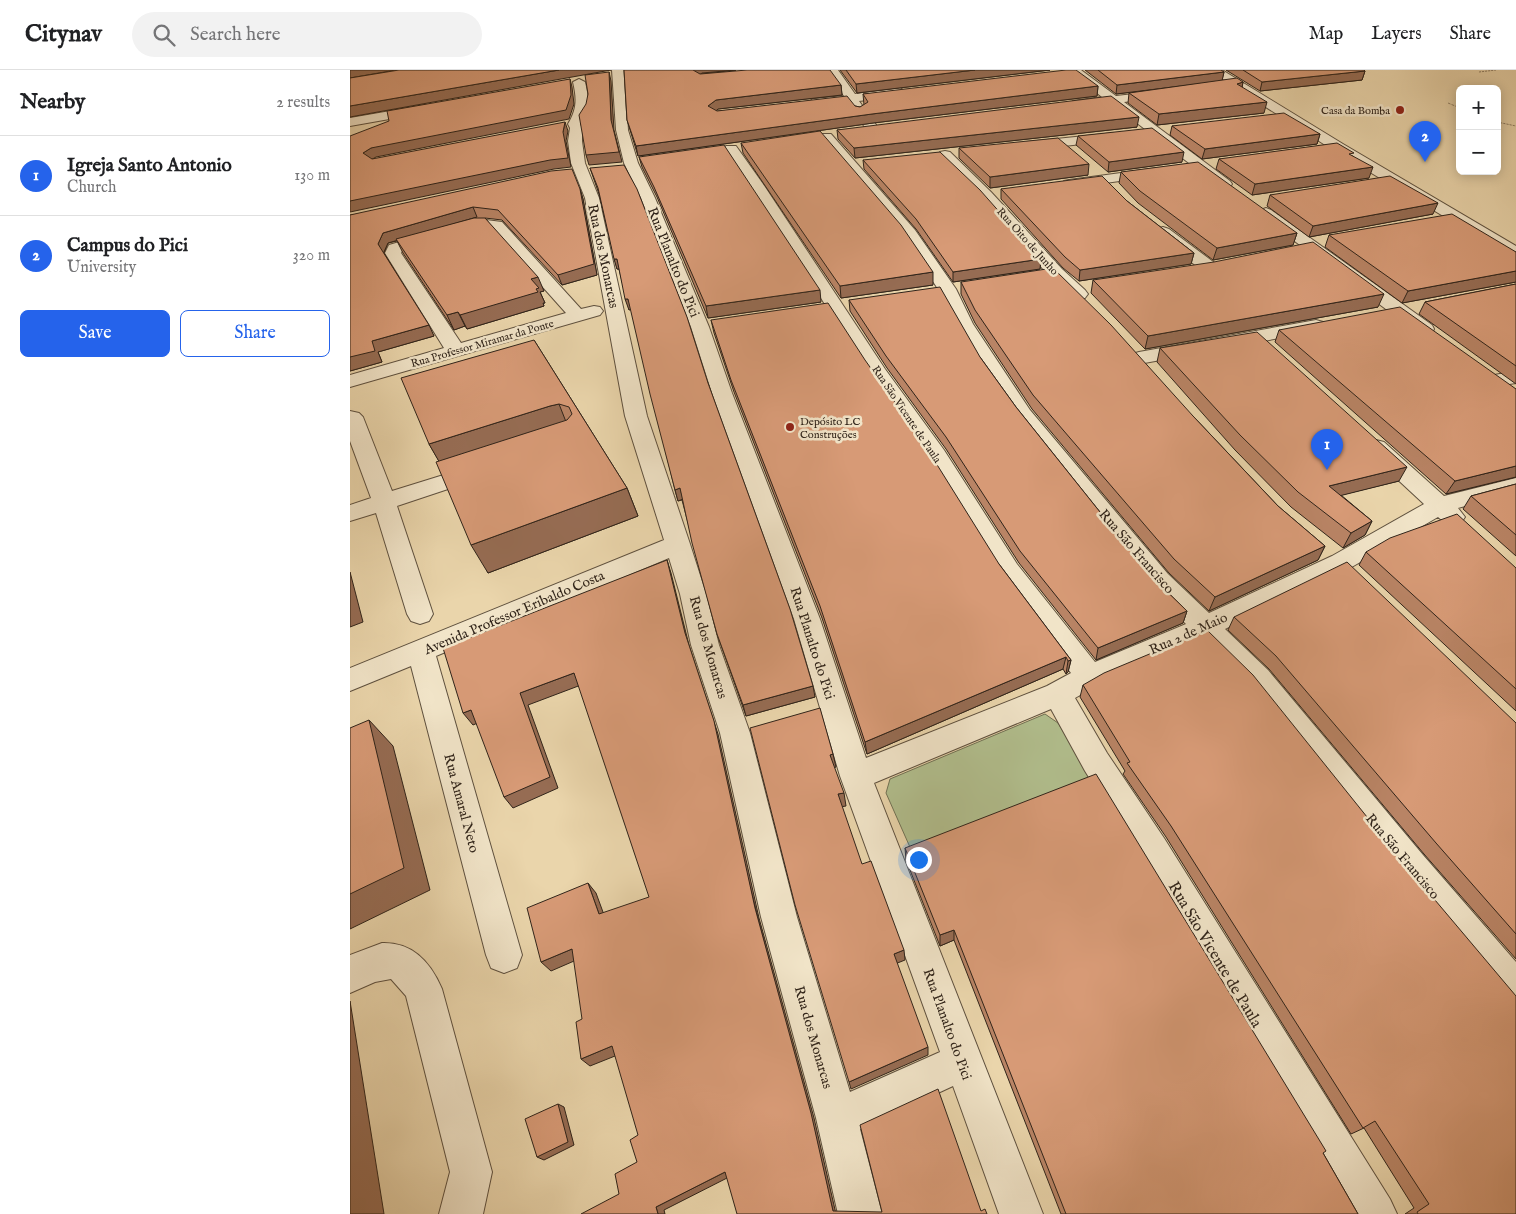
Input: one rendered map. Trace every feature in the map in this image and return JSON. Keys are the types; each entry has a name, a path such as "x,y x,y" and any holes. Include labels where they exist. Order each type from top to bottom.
{"street":[{"path":"832,70 873,129"},
{"path":"1214,70 1338,147 1516,253"},
{"path":"1058,75 1076,71 1199,166 1236,192"},
{"name":"Rua dos Monarcas","path":"598,78 584,105 582,113 569,124 576,128 574,141 578,164 592,198 636,416 678,544 693,594 705,645 749,730 779,916 837,1118 860,1214"},
{"name":"Rua Planalto do Pici","path":"598,78 622,130 632,165 710,325 722,393 806,619 820,709 856,776 1020,1214"},
{"path":"1219,86 1237,84"},
{"path":"800,104 910,91"},
{"path":"1064,105 1182,91"},
{"path":"350,121 434,107"},
{"path":"1270,118 1289,116"},
{"path":"1013,147 1174,130"},
{"name":"Rua São Francisco","path":"829,136 858,164 909,233 947,289 964,324 991,368 1023,414 1160,580 1258,678 1411,866 1516,990"},
{"path":"1062,142 1076,154"},
{"path":"1320,150 1338,147"},
{"name":"Rua São Vicente de Paula","path":"734,148 877,370 933,450 1008,570 1090,676"},
{"name":"Rua Oito de Junho","path":"964,153 940,155 986,195 1047,275 1084,288 1094,310"},
{"path":"1055,186 1218,163"},
{"path":"1090,167 1118,193"},
{"path":"1374,183 1393,180"},
{"path":"986,195 1006,192"},
{"path":"1260,200 1309,246 1435,337"},
{"path":"1435,221 1455,217"},
{"path":"456,351 393,253 395,248 478,224 496,226 578,315"},
{"path":"1155,226 1210,268"},
{"path":"1192,271 1228,264"},
{"path":"1378,313 1424,304"},
{"name":"Rua Professor Miramar da Ponte","path":"350,381 578,315 615,307"},
{"path":"1138,358 1264,344 1331,322"},
{"path":"1516,377 1489,375 1516,396"},
{"path":"352,417 384,502 420,614"},
{"path":"1359,431 1467,530"},
{"path":"350,513 496,466"},
{"name":"Rua 2 de Maio","path":"856,776 1057,694 1090,676 1207,626 1334,556 1440,505 1516,485"},
{"name":"Avenida Professor Eribaldo Costa","path":"350,680 678,544"},
{"name":"Rua Amaral Neto","path":"421,651 504,955"},
{"name":"Rua São Vicente de Paula","path":"1057,694 1096,762 1152,849 1375,1214"},
{"path":"350,976 377,962 391,961 406,964 415,974 423,990 471,1172 462,1214"},
{"path":"837,1118 962,1062"}],"path":[{"path":"1479,72 1496,70"},
{"path":"1448,103 1456,106"},
{"path":"1501,123 1516,126"}],"green space":[{"path":"1045,714 1058,723 1097,785 913,854 886,793 890,779"}],"building":[{"path":"399,70 559,70 350,106 350,78"},
{"path":"624,70 693,70 700,74 747,70 830,70 841,85 716,100 708,106 717,111 847,96 855,106 860,107 868,102 863,94 1066,70 1076,70 1098,86 636,146 627,120"},
{"path":"846,70 975,70 856,84"},
{"path":"1098,70 1221,70 1224,72 1117,85"},
{"path":"1243,70 1364,70 1365,71 1262,82"},
{"path":"609,72 611,120 619,152 586,155 579,115 586,104 588,94 585,75"},
{"path":"1237,78 1243,82 1237,84 1267,102 1159,114 1129,93"},
{"path":"570,79 571,95 566,110 371,148 363,153 372,159 565,122 563,132 568,158 550,160 350,201 350,136 389,121 387,111"},
{"path":"1111,96 1139,117 854,148 837,130"},
{"path":"1284,113 1320,134 1205,149 1172,126"},
{"path":"1152,128 1184,152 1109,162 1078,136"},
{"path":"820,131 901,225 933,272 840,286 741,143"},
{"path":"1058,138 1089,164 990,177 959,148"},
{"path":"1337,143 1354,153 1349,154 1373,167 1255,184 1219,159"},
{"path":"724,145 820,290 706,306 639,157"},
{"path":"940,152 980,190 1041,259 953,272 916,219 863,160"},
{"path":"1198,162 1297,233 1217,248 1140,191 1121,172"},
{"path":"624,165 637,189 687,317 708,383 790,609 813,686 743,705 717,634 692,543 680,488 675,490 628,299 625,299 617,259 614,259 598,188 590,168"},
{"path":"572,169 580,189 594,264 558,275 498,210 473,207 383,233 378,244 429,325 372,341 375,351 350,357 350,215 551,171"},
{"path":"1102,176 1127,201 1194,253 1080,270 1065,257 1001,189"},
{"path":"1390,176 1438,203 1313,226 1270,195"},
{"path":"1452,214 1516,252 1516,271 1408,291 1329,235"},
{"path":"474,218 485,218 538,277 531,279 539,288 536,289 538,292 460,315 458,312 447,315 396,239"},
{"path":"1313,242 1384,294 1148,336 1093,280 1214,262"},
{"path":"1053,268 1111,325 1278,506 1325,546 1215,597 1174,559 1033,395 975,310 961,282"},
{"path":"1516,284 1516,366 1425,302"},
{"path":"940,287 980,357 1016,407 1152,577 1187,611 1098,648 1020,551 946,437 886,356 849,300"},
{"path":"828,303 865,360 921,439 999,564 1071,660 1068,661 1066,657 865,742 820,606 731,380 711,320"},
{"path":"1400,307 1516,389 1516,466 1455,481 1279,330"},
{"path":"1257,332 1407,467 1329,486 1372,521 1351,533 1298,492 1240,435 1160,348"},
{"path":"534,340 627,488 471,545 436,462 567,420 572,414 569,407 559,404 429,444 401,378"},
{"path":"1516,484 1516,535 1471,496"},
{"path":"1457,514 1516,568 1516,689 1366,552 1390,538"},
{"path":"667,560 685,633 714,721 755,908 811,1113 833,1211 882,1212 860,1125 938,1089 981,1211 985,1209 987,1214 737,1214 725,1172 656,1207 658,1214 581,1214 619,1194 615,1174 637,1162 630,1140 638,1135 612,1046 581,1059 576,1022 582,1019 572,949 541,962 527,908 588,883 599,914 649,897 574,673 520,693 550,777 504,797 471,710 463,713 443,648"},
{"path":"1347,562 1516,723 1516,934 1276,656 1234,617"},
{"path":"1207,630 1253,675 1408,868 1516,996 1516,1214 1418,1214 1417,1212 1429,1204 1375,1121 1363,1128 1171,826 1127,763 1130,762 1083,685 1104,673"},
{"path":"820,708 833,754 830,755 844,793 838,794 862,864 871,861 904,950 894,954 928,1047 849,1082 795,905 750,728"},
{"path":"369,720 404,868 350,894 350,728"},
{"path":"1096,774 1326,1151 1323,1153 1358,1214 1066,1214 954,930 940,935 905,848"},
{"path":"558,1104 568,1142 537,1157 525,1119"}],"place":[{"name":"Casa da Bomba","path":"1400,110"},
{"name":"Campus do Pici","path":"1425,162"},
{"name":"Depósito LC Construções","path":"790,427"},
{"name":"Igreja Santo Antonio","path":"1327,470"}]}
